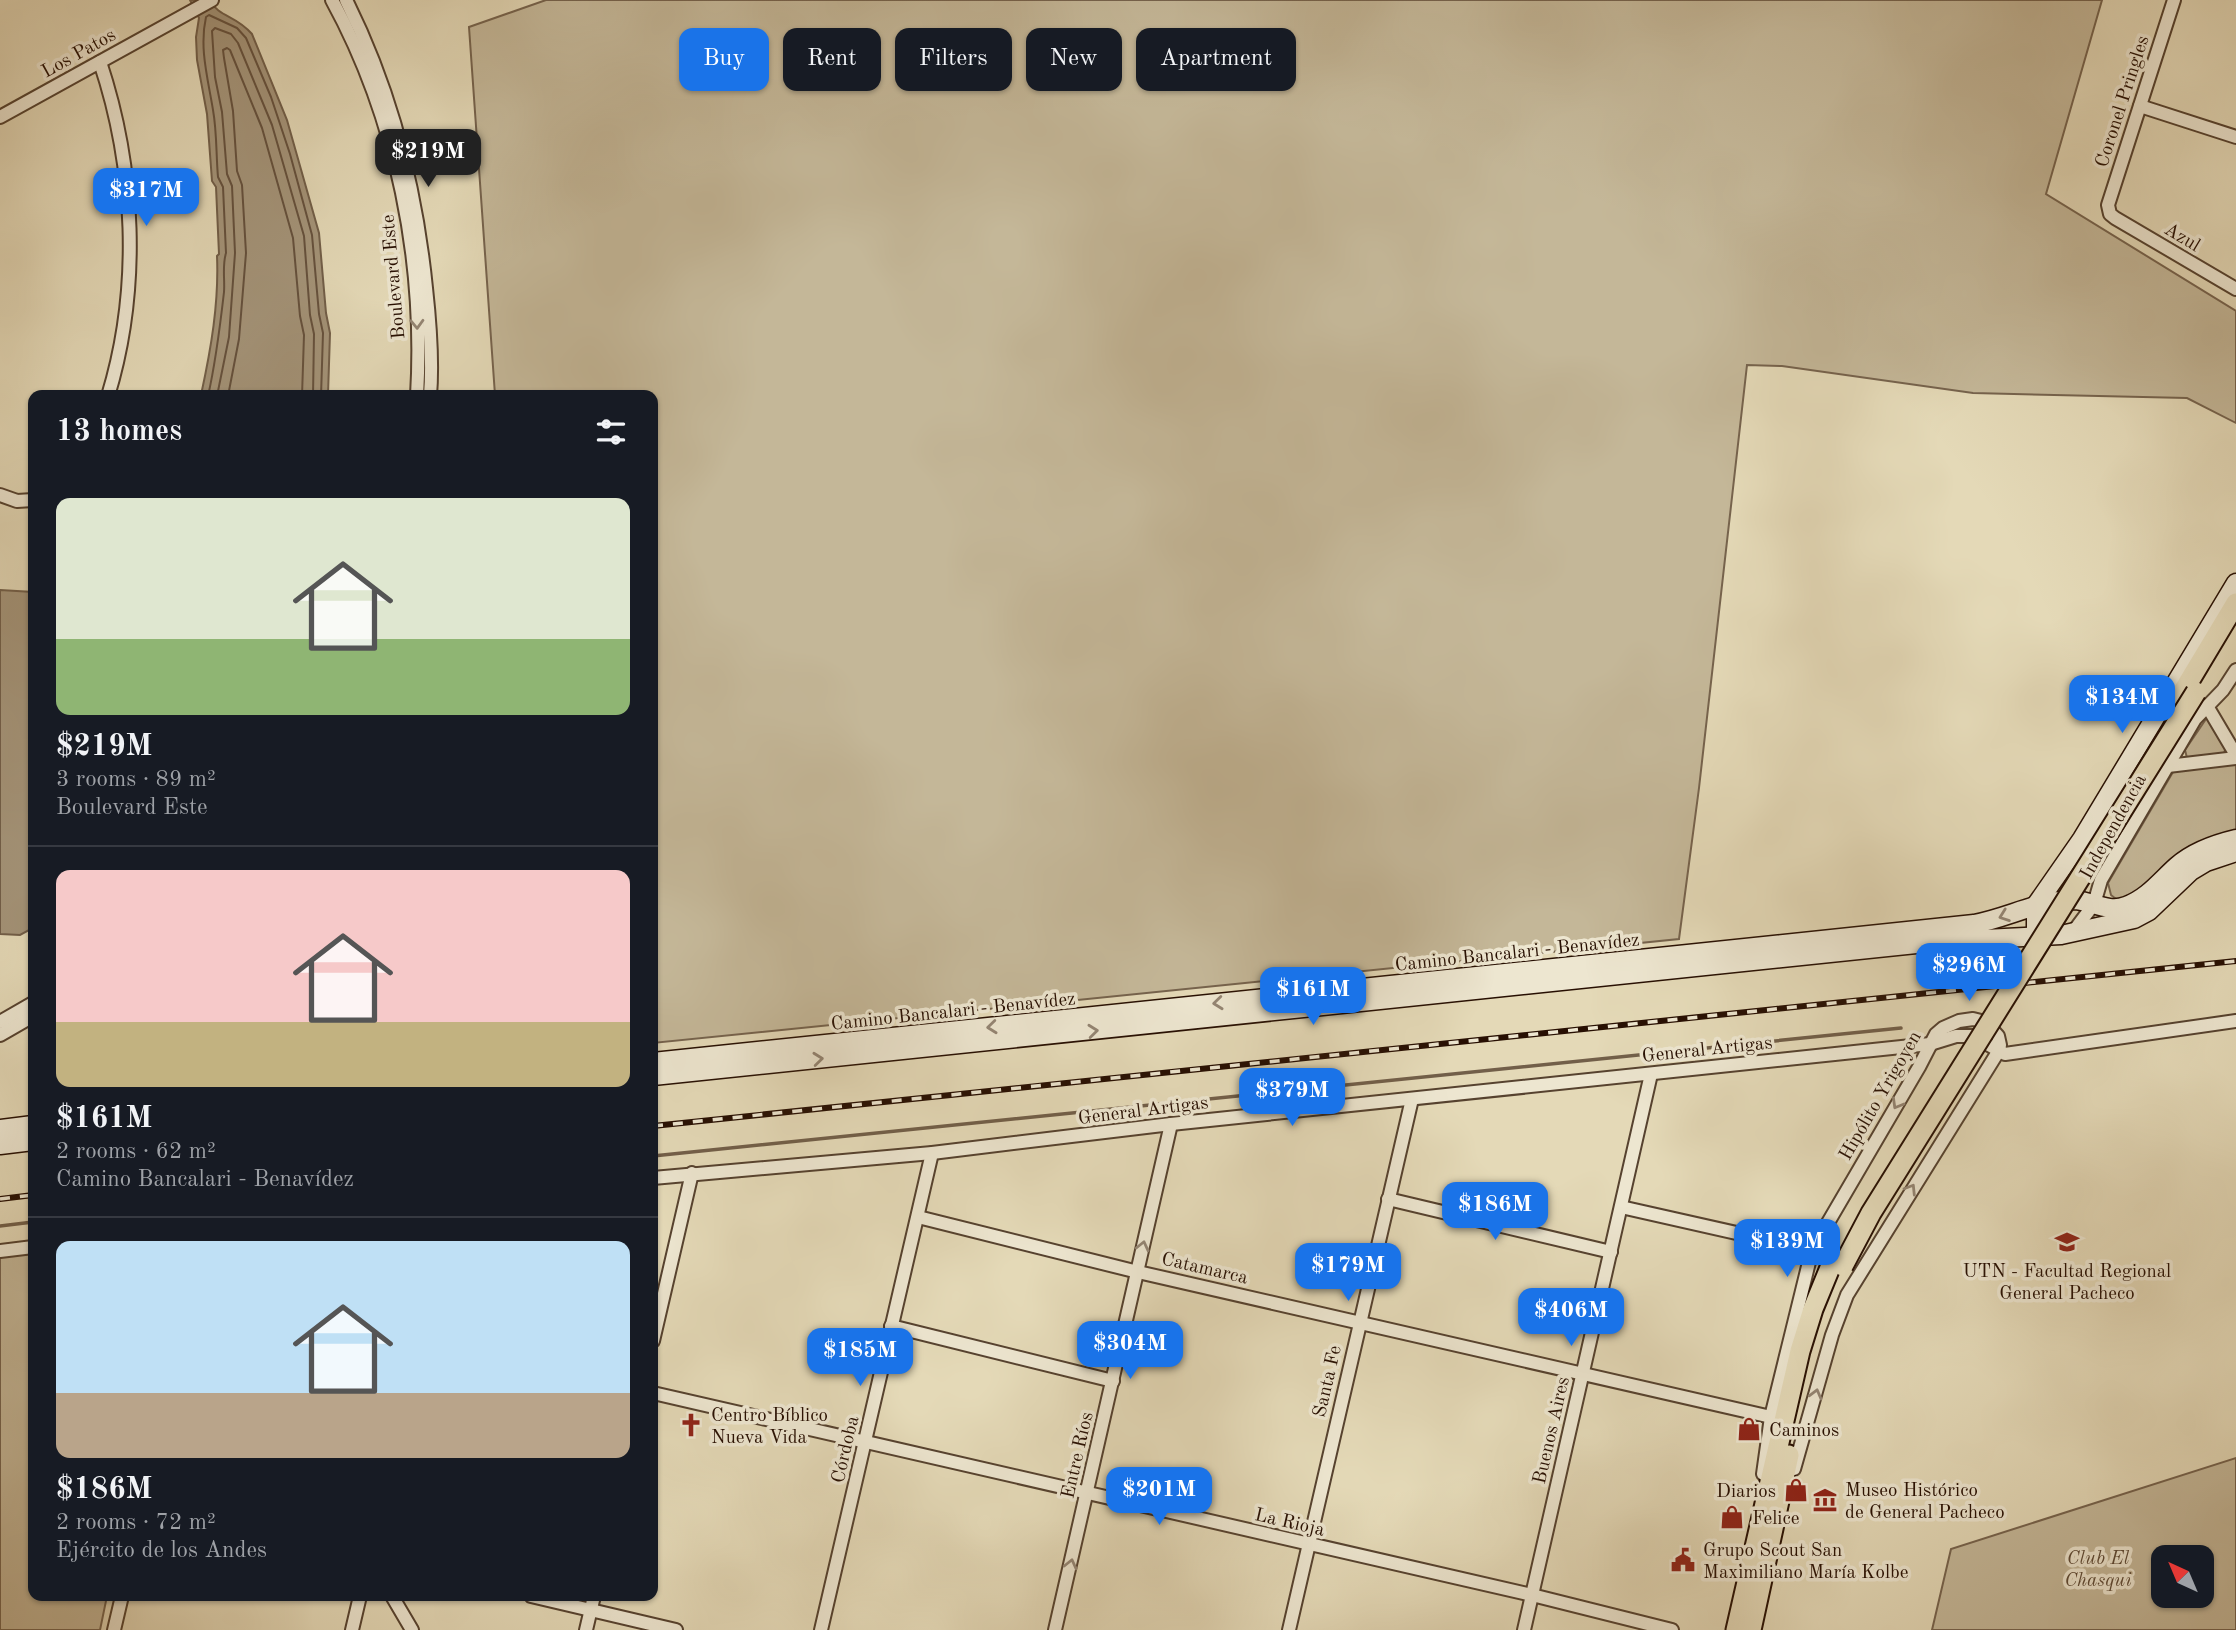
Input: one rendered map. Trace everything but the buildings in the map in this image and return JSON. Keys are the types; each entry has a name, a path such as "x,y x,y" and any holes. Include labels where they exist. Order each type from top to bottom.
{"main road":[{"path":"2036,937 2036,905 2082,839 2236,583"},
{"path":"1736,1630 1761,1552 1812,1348 1838,1262 1884,1170 2236,603"},
{"path":"1838,1262 2202,699 2236,626"},
{"name":"Camino Bancalari - Benavídez","path":"658,1061 1974,924 1998,919 2036,905 2075,900 2115,909 2134,902 2192,855 2236,839"},
{"name":"Camino Bancalari - Benavídez","path":"658,1075 1945,942 2073,933 2141,916 2191,871 2206,862 2236,852"},
{"path":"0,1129 28,1126"},
{"path":"0,1145 28,1142"},
{"path":"1751,1630 1761,1552"}],"street":[{"name":"Los Patos","path":"0,117 212,0"},
{"name":"Boulevard Este","path":"332,0 393,134"},
{"name":"Boulevard Este","path":"346,0 369,52 393,134 422,298 430,390"},
{"name":"Coronel Pringles","path":"2110,215 2108,205 2174,0"},
{"path":"100,62 118,124 128,191 130,226 127,289 109,390"},
{"path":"2140,106 2236,137"},
{"name":"Azul","path":"2110,215 2236,289"},
{"name":"Boulevard Este","path":"417,390 422,298"},
{"path":"0,495 18,501 28,500"},
{"name":"Independencia","path":"2073,933 2094,904 2101,880 2195,719 2202,699 2223,690 2236,670"},
{"path":"2168,766 2236,756 2202,699"},
{"path":"0,1022 28,1006"},
{"path":"0,1035 28,1019"},
{"path":"1761,1552 1846,1295 1998,1052 2015,1053 2236,1021"},
{"name":"General Artigas","path":"658,1177 932,1153 1171,1124 1930,1044 1956,1036 1973,1037 1998,1052"},
{"name":"Hipólito Yrigoyen","path":"1761,1552 1771,1417 1812,1250 1930,1044"},
{"name":"Buenos Aires","path":"1524,1630 1651,1074"},
{"name":"Santa Fe","path":"1289,1630 1412,1099"},
{"name":"Entre Ríos","path":"1055,1630 1171,1124"},
{"name":"Córdoba","path":"821,1630 932,1153"},
{"path":"658,1319 692,1173"},
{"path":"1388,1199 1611,1252"},
{"path":"1621,1207 1812,1250"},
{"name":"Catamarca","path":"919,1217 1138,1272 1771,1417"},
{"path":"0,1251 28,1248"},
{"path":"891,1326 1113,1381"},
{"name":"La Rioja","path":"658,1394 1532,1595 1672,1630"},
{"path":"114,1630 121,1601"},
{"path":"352,1630 359,1601"},
{"path":"394,1601 412,1630"},
{"path":"552,1601 676,1630"},
{"path":"586,1630 593,1601"}],"green space":[{"path":"546,0 2102,0 2046,194 2236,311 2236,423 2187,398 1973,393 1782,366 1747,365 1679,939 658,1042 658,390 495,390 469,27"},
{"path":"2206,719 2209,719 2226,746 2224,754 2187,758 2185,750"},
{"path":"2236,763 2236,833 2123,899 2116,899 2111,895 2108,883 2173,772 2178,769"},
{"path":"28,1245 28,1601 106,1601 100,1630 0,1630 0,1249"},
{"name":"Club El Chasqui","path":"2236,1458 2236,1630 1932,1630 1951,1549"}],"water":[{"path":"190,0 209,0 218,10 252,34 287,120 319,233 330,333 328,390 202,390 214,326 219,254 216,187 212,181 207,114 197,60 199,18"},
{"path":"0,590 28,592 28,931 20,935 0,934"}],"waterway":[{"path":"658,1155 1901,1028"},
{"path":"0,1226 28,1223"}],"railway":[{"path":"658,1125 2236,961"},
{"path":"0,1199 28,1196"}],"place":[{"name":"UTN - Facultad Regional General Pacheco","path":"2067,1242"},
{"name":"Centro Bíblico Nueva Vida","path":"691,1425"},
{"name":"Caminos","path":"1749,1429"},
{"name":"Diarios","path":"1796,1490"},
{"name":"Museo Histórico de General Pacheco","path":"1825,1500"},
{"name":"Felice","path":"1732,1517"},
{"name":"Grupo Scout San Maximiliano María Kolbe","path":"1683,1560"}]}
